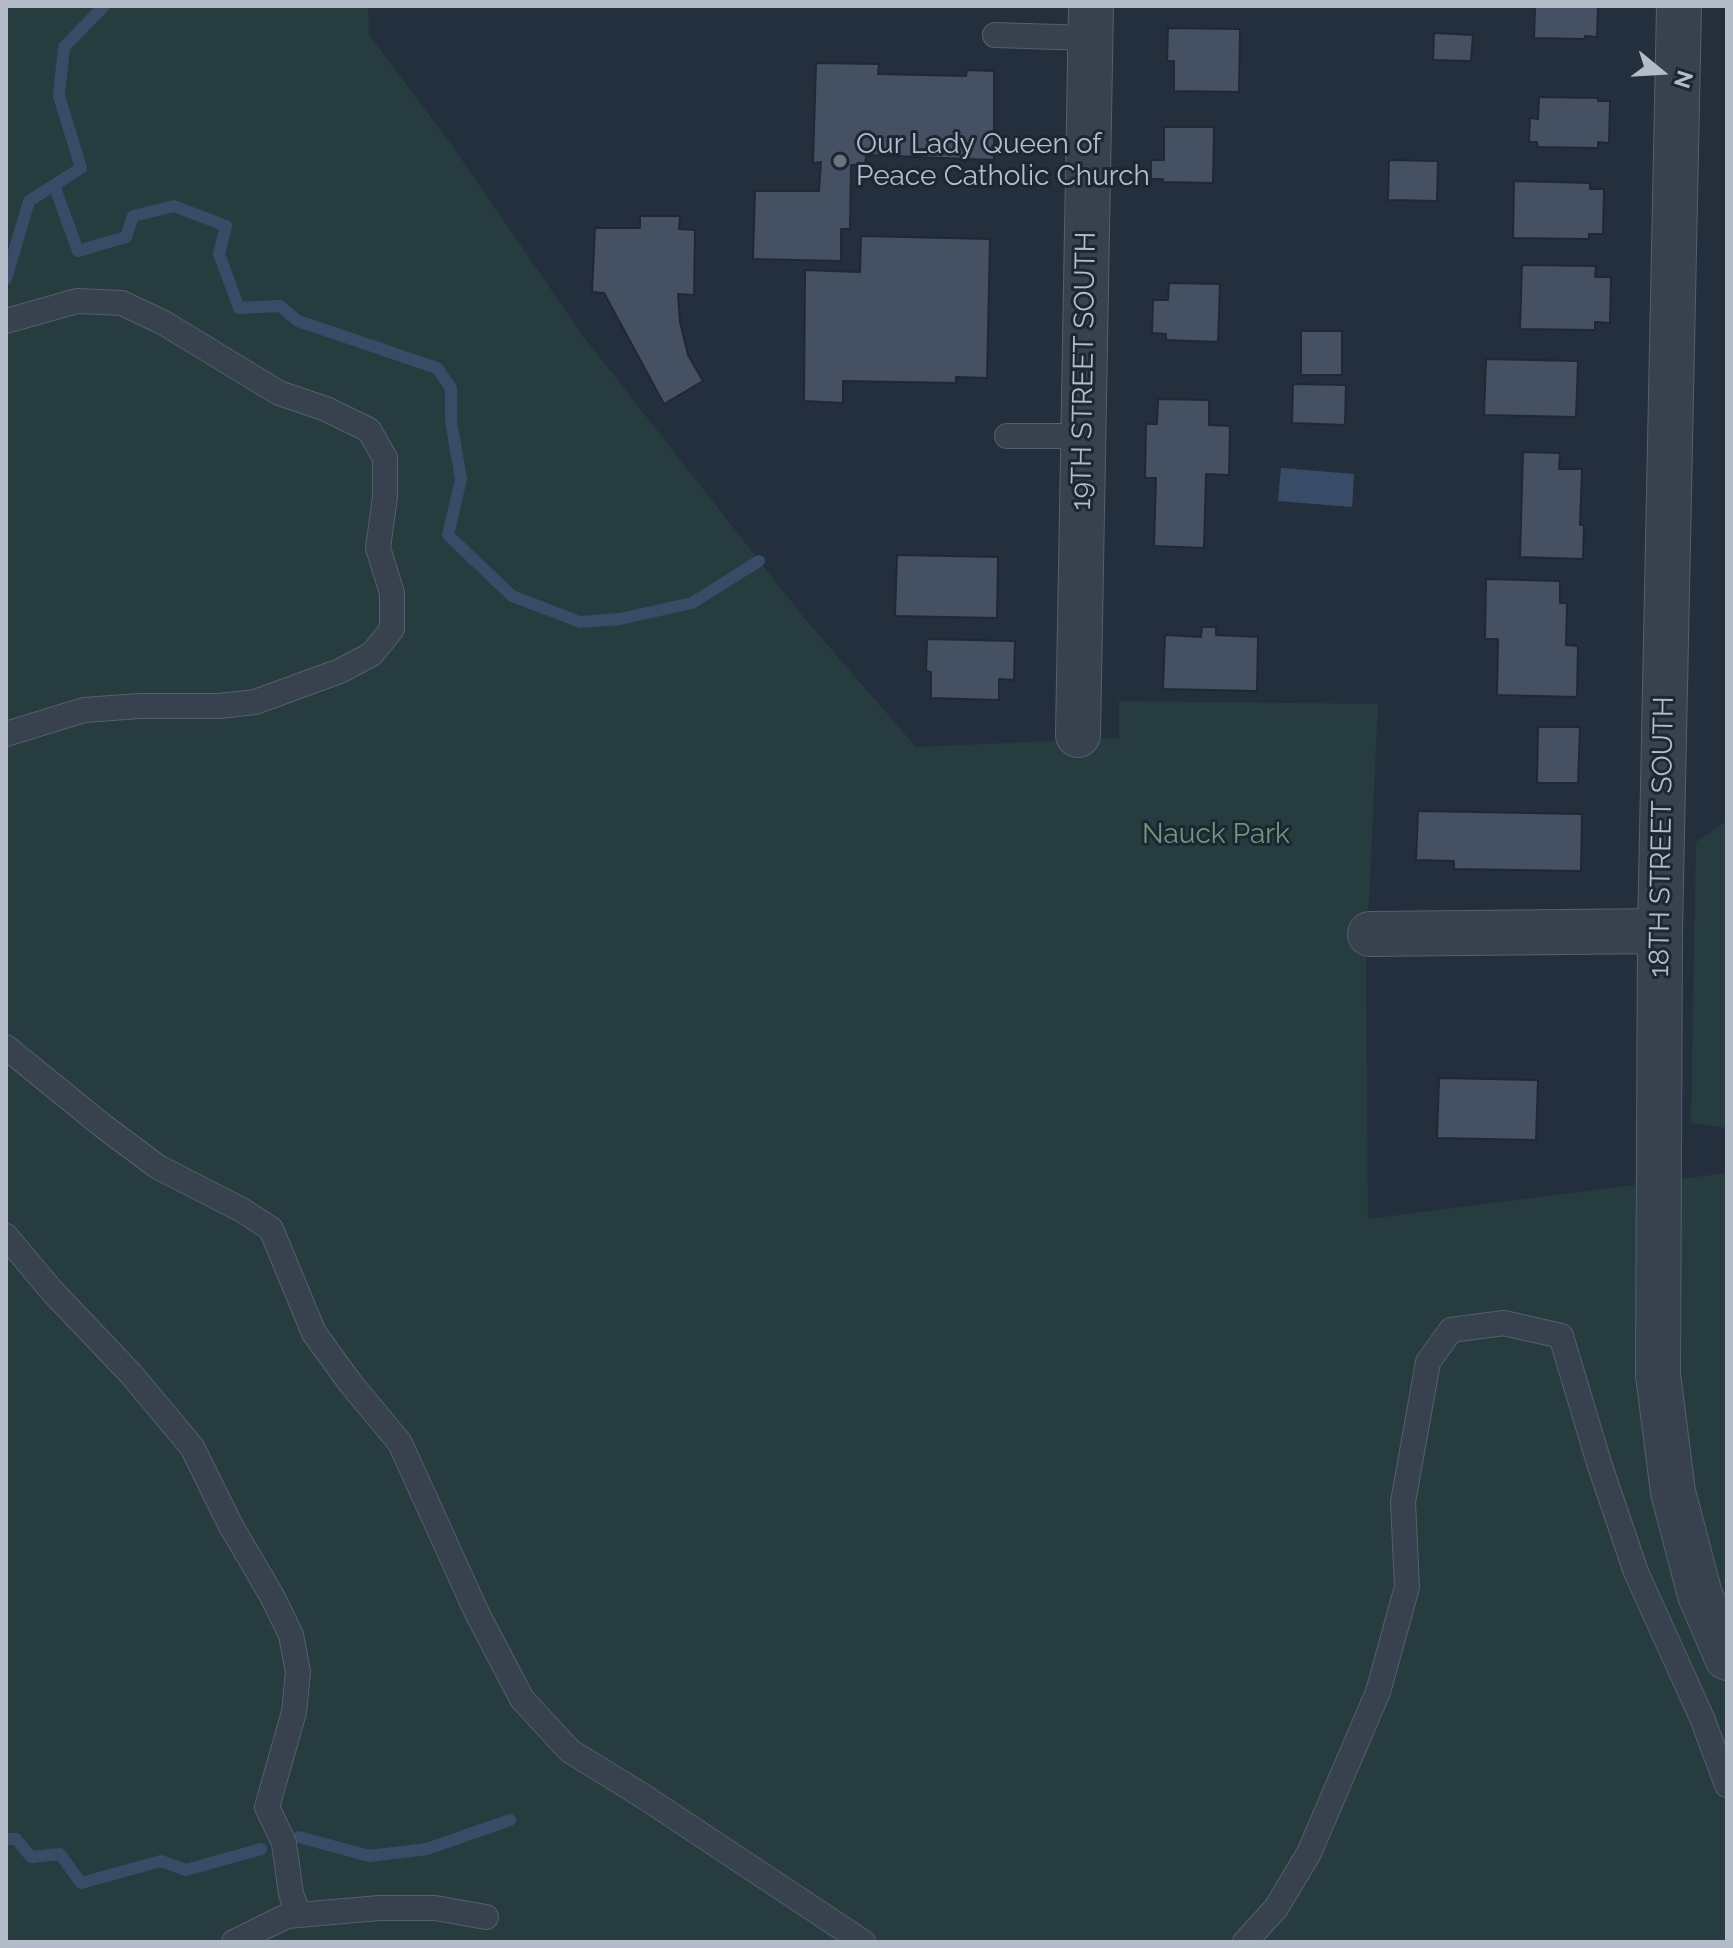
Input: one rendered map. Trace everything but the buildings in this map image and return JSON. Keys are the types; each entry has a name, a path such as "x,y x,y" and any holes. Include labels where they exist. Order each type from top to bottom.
{"street":[{"name":"18TH STREET SOUTH","path":"1679,6 1660,931 1658,1375 1673,1492 1700,1595 1727,1658"},
{"name":"19TH STREET SOUTH","path":"1078,735 1090,22"},
{"path":"1370,934 1660,931"}],"lane":[{"path":"995,35 1090,22"},
{"path":"6,321 77,301 122,303 164,323 279,393 326,409 369,430 385,458 385,497 378,548 392,593 392,629 372,654 340,671 255,702 84,710 6,734"},
{"path":"1007,436 1082,436"},
{"path":"6,1047 158,1167 242,1210 271,1229 314,1333 400,1443 477,1613 522,1699 570,1751 863,1942"},
{"path":"6,1236 52,1291 131,1374 192,1447 291,1635 298,1672 294,1712 267,1807 284,1843 285,1865 299,1915"},
{"path":"1245,1942 1276,1908 1309,1853 1378,1692 1407,1587 1403,1502 1428,1362 1451,1330 1504,1323 1561,1336 1636,1572 1702,1718 1727,1785"},
{"path":"234,1942 287,1916 379,1908 435,1908 486,1917"}],"green space":[{"name":"Nauck Park","path":"6,6 368,6 369,35 453,147 583,336 805,619 916,747 1119,738 1119,701 1378,704 1366,965 1368,1219 1727,1173 1727,1942 6,1942"},
{"path":"1727,821 1727,1128 1691,1123 1696,842"}],"water":[{"path":"1281,468 1354,474 1352,507 1278,501"}],"waterway":[{"path":"6,279 29,201 81,168 59,96 64,47 104,6"},
{"path":"54,185 78,251 126,237 133,216 174,206 226,226 219,254 239,308 280,306 298,321 437,368 451,388 451,421 461,479 448,535 512,596 580,622 620,619 692,603 759,561"},
{"path":"299,1837 369,1856 427,1849 510,1820"},
{"path":"6,1839 16,1839 31,1857 60,1854 81,1883 161,1861 186,1870 261,1849"}],"place":[{"name":"Our Lady Queen of Peace Catholic Church","path":"840,161"}]}
